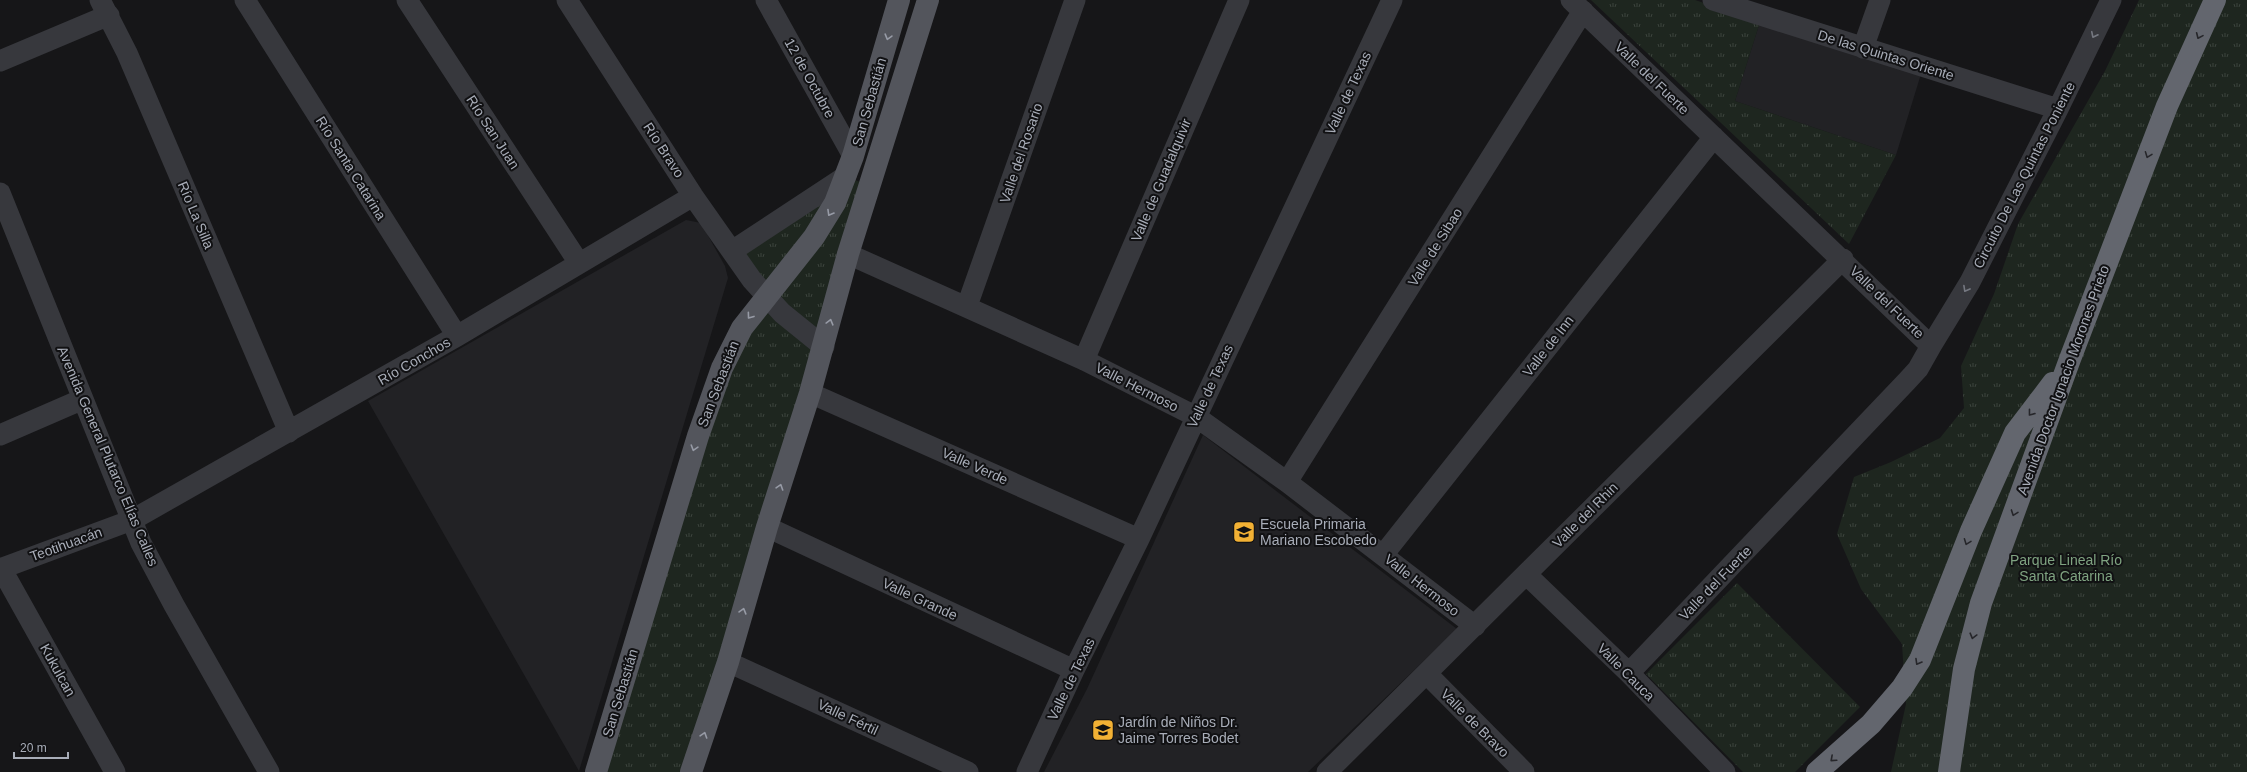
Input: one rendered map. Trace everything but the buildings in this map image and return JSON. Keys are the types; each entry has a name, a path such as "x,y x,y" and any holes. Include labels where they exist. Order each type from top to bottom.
{"highway":[{"name":"Avenida Doctor Ignacio Morones Prieto","path":"1949,772 1964,669 1981,603 2070,359 2167,106 2215,0"},
{"path":"1818,772 1871,724 1902,688 1920,660 1971,532 2015,433 2070,359"}],"main road":[{"name":"San Sebastián","path":"596,772 712,395 731,346 742,328 766,296 804,251 826,221 836,203 850,166 899,0"},
{"name":"San Sebastián","path":"691,772 728,662 767,527 824,347 848,254 928,0"}],"street":[{"name":"Río Santa Catarina","path":"245,0 457,336"},
{"name":"Río San Juan","path":"407,0 579,263"},
{"name":"Río Bravo","path":"567,0 693,196 732,251 766,296 782,313 824,347"},
{"name":"12 de Octubre","path":"766,0 850,166"},
{"name":"Valle del Rosario","path":"967,306 1075,0"},
{"name":"Valle de Guadalquivir","path":"1084,360 1239,0"},
{"name":"Valle de Texas","path":"1027,772 1074,670 1139,539 1195,416 1392,0"},
{"name":"De las Quintas Oriente","path":"1713,0 2058,109"},
{"path":"1863,48 1880,0"},
{"name":"Circuito De Las Quintas Poniente","path":"1931,346 1970,282 2058,109 2110,0"},
{"name":"Valle del Fuerte","path":"1577,6 1843,259 1931,346 1918,368 1907,381 1628,673"},
{"name":"Valle de Sibao","path":"1287,482 1577,6"},
{"path":"0,62 105,8"},
{"name":"Río La Silla","path":"105,8 127,53 289,432"},
{"name":"Valle de Inn","path":"1383,555 1714,137"},
{"path":"732,251 850,166"},
{"name":"Avenida General Plutarco Elías Calles","path":"0,193 132,520 163,585 269,772"},
{"name":"Río Conchos","path":"132,520 457,336 693,196"},
{"name":"Valle Hermoso","path":"848,254 967,306 1084,360 1195,416 1287,482 1475,626"},
{"name":"Valle del Rhin","path":"1327,772 1843,259"},
{"name":"Valle Verde","path":"810,393 1139,539"},
{"path":"0,435 83,399"},
{"name":"Teotihuacán","path":"0,568 132,520"},
{"name":"Valle Grande","path":"767,527 1074,670"},
{"name":"Kukulcan","path":"0,568 115,772"},
{"name":"Valle Cauca","path":"1526,574 1628,673 1725,772"},
{"name":"Valle Fértil","path":"728,662 968,772"},
{"name":"Valle de Bravo","path":"1427,674 1524,772"}],"shaded area":[{"path":"1760,22 1921,74 1896,155 1735,101"},
{"path":"686,220 701,223 725,266 728,278 579,771 368,401"},
{"name":"Escuela Primaria Mariano Escobedo","path":"1203,435 1457,629 1308,772 1044,772 1087,689"}],"green space":[{"path":"1591,0 1695,0 1760,22 1735,101 1896,155 1849,244"},
{"name":"Parque Lineal Río Santa Catarina","path":"2139,0 2247,0 2247,772 1891,772 1906,704 1902,644 1861,589 1837,534 1854,477 1891,462 1940,438 1964,408 1961,366 1994,294 2018,224 2105,71"},
{"path":"846,176 869,186 691,772 597,772 712,395 766,296 732,251"},
{"path":"1737,583 1860,707 1795,772 1743,772 1646,674"}],"place":[{"name":"Escuela Primaria Mariano Escobedo","path":"1244,532"},
{"name":"Jardín de Niños Dr. Jaime Torres Bodet","path":"1103,730"}]}
